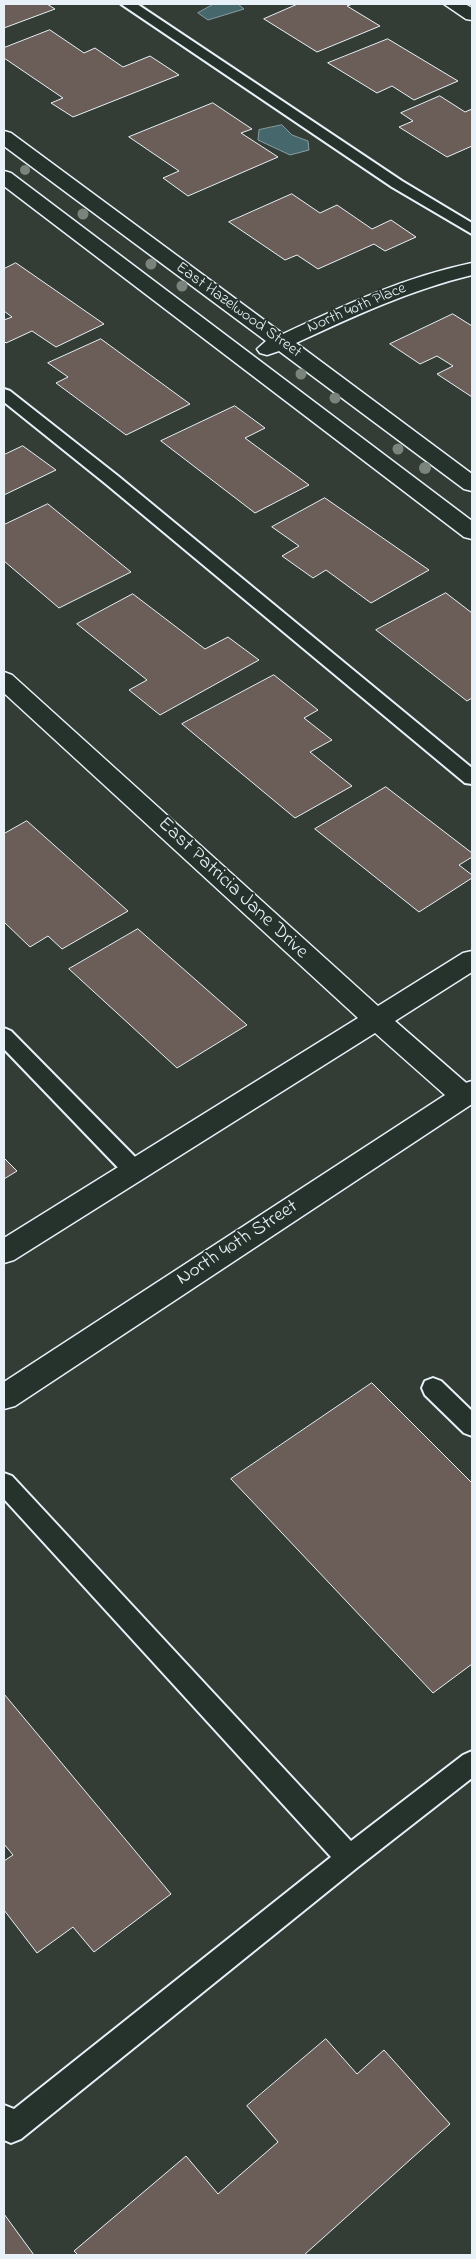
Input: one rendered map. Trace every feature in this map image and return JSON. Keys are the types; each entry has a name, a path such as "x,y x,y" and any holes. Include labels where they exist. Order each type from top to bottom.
{"street":[{"path":"453,4 472,15"},
{"name":"East Hazelwood Street","path":"4,137 472,484"},
{"name":"East Hazelwood Street","path":"4,177 246,358 472,532"},
{"name":"North 40th Place","path":"246,358 365,303 423,281 472,269"},
{"path":"441,508 472,492"},
{"name":"East Patricia Jane Drive","path":"4,680 377,1021 468,1093"},
{"path":"4,1252 472,960"},
{"name":"North 40th Street","path":"4,1397 468,1093"}],"lane":[{"path":"128,4 397,184 472,230"},
{"path":"4,394 112,480 472,778"},
{"path":"4,1036 134,1170"},
{"path":"433,1388 472,1426"},
{"path":"4,1483 350,1858"},
{"path":"4,2119 12,2128 472,1763"}],"water":[{"path":"214,4 238,4 244,9 208,20 198,13"},
{"path":"282,125 292,135 308,141 309,150 290,155 258,140 259,130"}],"building":[{"path":"4,4 47,4 55,9 4,28"},
{"path":"298,4 353,4 347,6 380,26 317,52 264,19"},
{"path":"50,30 84,53 95,48 123,67 150,56 179,75 73,117 51,103 63,98 4,58 4,48"},
{"path":"388,39 458,81 414,100 392,86 377,93 328,63"},
{"path":"440,96 465,112 472,109 472,146 447,157 399,127 413,121 401,113"},
{"path":"213,103 252,129 241,133 278,157 188,196 163,178 179,171 129,137"},
{"path":"292,194 320,213 337,205 372,229 391,220 416,237 385,251 374,244 318,269 297,255 285,260 229,222"},
{"path":"16,263 104,324 56,347 32,331 6,343 4,341 4,320 12,317 4,311 4,269"},
{"path":"453,314 472,326 472,397 437,374 453,366 437,356 420,364 390,344"},
{"path":"101,339 190,404 126,435 56,383 68,377 48,363"},
{"path":"235,406 265,428 245,438 309,485 255,513 161,441"},
{"path":"23,446 56,470 4,495 4,455"},
{"path":"325,498 429,570 371,603 326,570 313,578 282,556 299,546 272,527"},
{"path":"48,504 131,572 59,608 4,561 4,525"},
{"path":"446,593 472,613 472,698 467,701 376,630"},
{"path":"133,594 205,649 228,637 259,660 160,715 129,690 147,680 77,624"},
{"path":"274,675 318,710 304,718 332,740 310,752 352,786 295,818 182,724"},
{"path":"386,787 472,853 472,857 459,865 472,875 472,878 419,912 315,829"},
{"path":"27,821 128,911 62,949 48,936 30,947 4,922 4,834"},
{"path":"138,929 247,1025 177,1068 69,969"},
{"path":"4,1158 17,1171 4,1179"},
{"path":"372,1383 472,1483 472,1664 433,1693 231,1479"},
{"path":"4,1694 171,1894 94,1952 73,1927 37,1953 4,1910 4,1861 13,1855 4,1844"},
{"path":"326,2039 357,2074 384,2050 450,2124 304,2255 78,2255 74,2251 186,2156 218,2194 278,2142 247,2106"},
{"path":"4,2214 34,2255 4,2255"}]}
